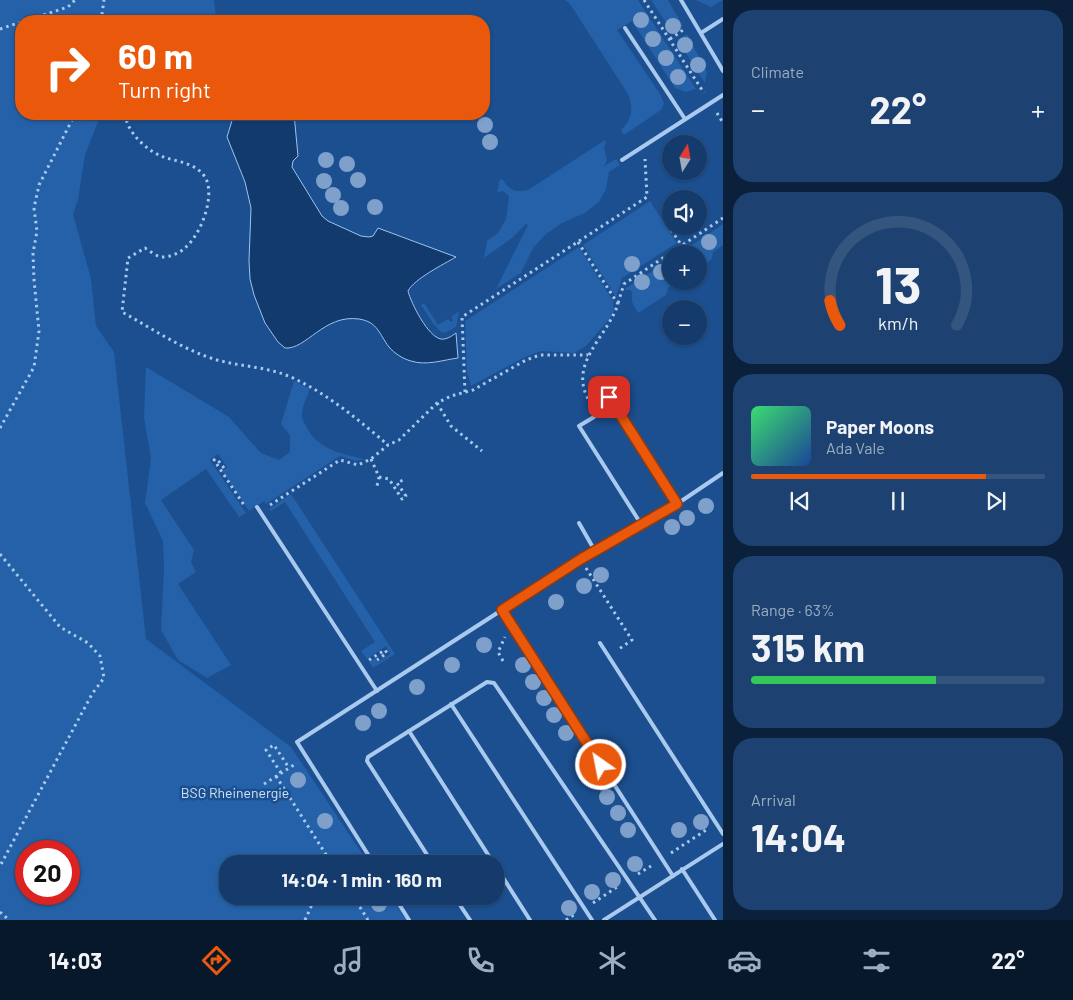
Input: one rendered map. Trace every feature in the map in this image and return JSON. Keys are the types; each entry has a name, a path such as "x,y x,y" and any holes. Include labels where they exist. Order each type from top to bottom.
{"lane":[{"path":"681,0 723,71"},
{"path":"701,33 723,19"},
{"path":"625,28 685,119"},
{"path":"622,160 723,95"},
{"path":"609,397 677,504"},
{"path":"594,417 579,426 641,524"},
{"path":"368,855 297,742 581,559 677,504 723,473"},
{"path":"258,510 377,690"},
{"path":"579,523 595,551"},
{"path":"502,610 672,876"},
{"path":"600,643 723,834"},
{"path":"427,855 367,761 368,757 486,682 494,683 655,920"},
{"path":"451,704 592,920"},
{"path":"409,731 489,855"},
{"path":"604,920 723,844"},
{"path":"682,870 715,920"},
{"path":"504,878 530,920"},
{"path":"400,905 410,920"},
{"path":"460,905 470,920"}],"path":[{"path":"43,15 68,7 75,0"},
{"path":"102,15 104,0"},
{"path":"644,0 723,123"},
{"path":"0,29 15,24"},
{"path":"0,428 34,367 39,331 34,280 33,253 37,231 34,208 39,184 72,120"},
{"path":"127,120 136,137 146,147 160,156 197,168 205,178 210,192 207,208 199,229 187,247 174,255 160,257 145,248 128,258 122,312 182,346 199,353 216,359 270,370 295,379 355,416 388,445"},
{"path":"465,392 462,317 648,197 644,146"},
{"path":"684,245 723,218"},
{"path":"578,242 618,304"},
{"path":"594,417 592,406 585,396 583,385 588,355 609,324 624,284 662,259"},
{"path":"224,468 217,458 214,460 252,517 258,510 340,460 358,465 371,459 388,445 399,440 437,403 451,396 473,390 526,360 540,355 588,355"},
{"path":"437,403 452,426 482,451"},
{"path":"371,459 372,466 379,477 377,486"},
{"path":"379,477 389,479 402,499 406,496 397,483 403,480"},
{"path":"0,554 60,627 88,643 100,656 104,678 92,694 0,866"},
{"path":"581,559 632,640 608,656"},
{"path":"503,661 498,652 510,623"},
{"path":"264,784 281,773 288,768 274,745 266,750 281,773"},
{"path":"276,776 326,855"},
{"path":"566,920 716,823"},
{"path":"305,920 312,905"},
{"path":"359,905 368,920"},
{"path":"0,912 9,920"}],"green space":[{"name":"BSG Rheinenergie","path":"0,0 214,0 216,15 15,15 15,120 99,120 85,155 78,200 73,214 91,279 96,326 114,352 146,639 291,747 363,855 219,855 219,905 396,905 406,920 0,920"},
{"path":"565,0 638,0 696,89 686,92 675,88 632,21 617,30 660,94 664,104 661,110 624,135 621,130 628,122 631,114 628,94 570,4"},
{"path":"651,0 668,0 683,26 673,33"},
{"path":"696,0 723,0 711,7"},
{"path":"687,34 707,72 705,83 678,41"},
{"path":"605,140 604,147 607,161 604,166 616,159 620,165 609,172 606,189 599,202 585,213 562,223 545,235 533,248 521,273 496,289 528,225 526,224 512,238 484,258 487,241 498,233 506,219 509,196 503,191 497,192 500,179 513,190 528,190"},
{"path":"650,201 662,220 662,235 672,235 677,243 674,245 662,245 662,253 622,278 616,297 583,245"},
{"path":"723,224 723,245 713,252 711,260 707,263 707,245 692,245"},
{"path":"579,247 613,301 614,311 610,318 586,346 574,353 541,351 525,357 471,386 467,373 465,321"},
{"path":"662,265 662,290 667,290 666,295 638,313 632,302 632,292 625,290"},
{"path":"424,303 438,325 448,319 451,322 453,320 451,317 459,311 456,327 444,333 441,332 421,305"},
{"path":"146,367 229,417 261,453 279,460 290,452 290,435 281,424 294,381 310,389 304,405 302,418 316,440 330,449 364,459 356,461 340,456 266,504 264,501 249,511 222,471 227,467 218,454 210,460 246,513 239,517 206,469 161,500 194,550 191,562 196,572 178,584 231,665 207,678 178,660 161,630 164,569 163,541 145,503 151,458 144,418"},
{"path":"291,494 395,654 373,668 369,662 375,658 378,662 390,654 386,646 367,659 361,651 375,642 285,502 271,511 269,509"}],"shaded area":[{"path":"232,120 295,120 298,156 293,161 292,167 322,216 328,221 361,236 373,236 378,228 456,257 423,277 411,286 408,291 416,311 436,337 441,339 449,338 456,333 458,358 429,363 408,360 399,356 391,349 374,326 359,319 347,319 336,322 293,347 285,348 278,342 265,323 250,279 251,208 245,182 227,137"}],"route":[{"path":"601,765 502,610 581,559 677,504 609,397"}]}
